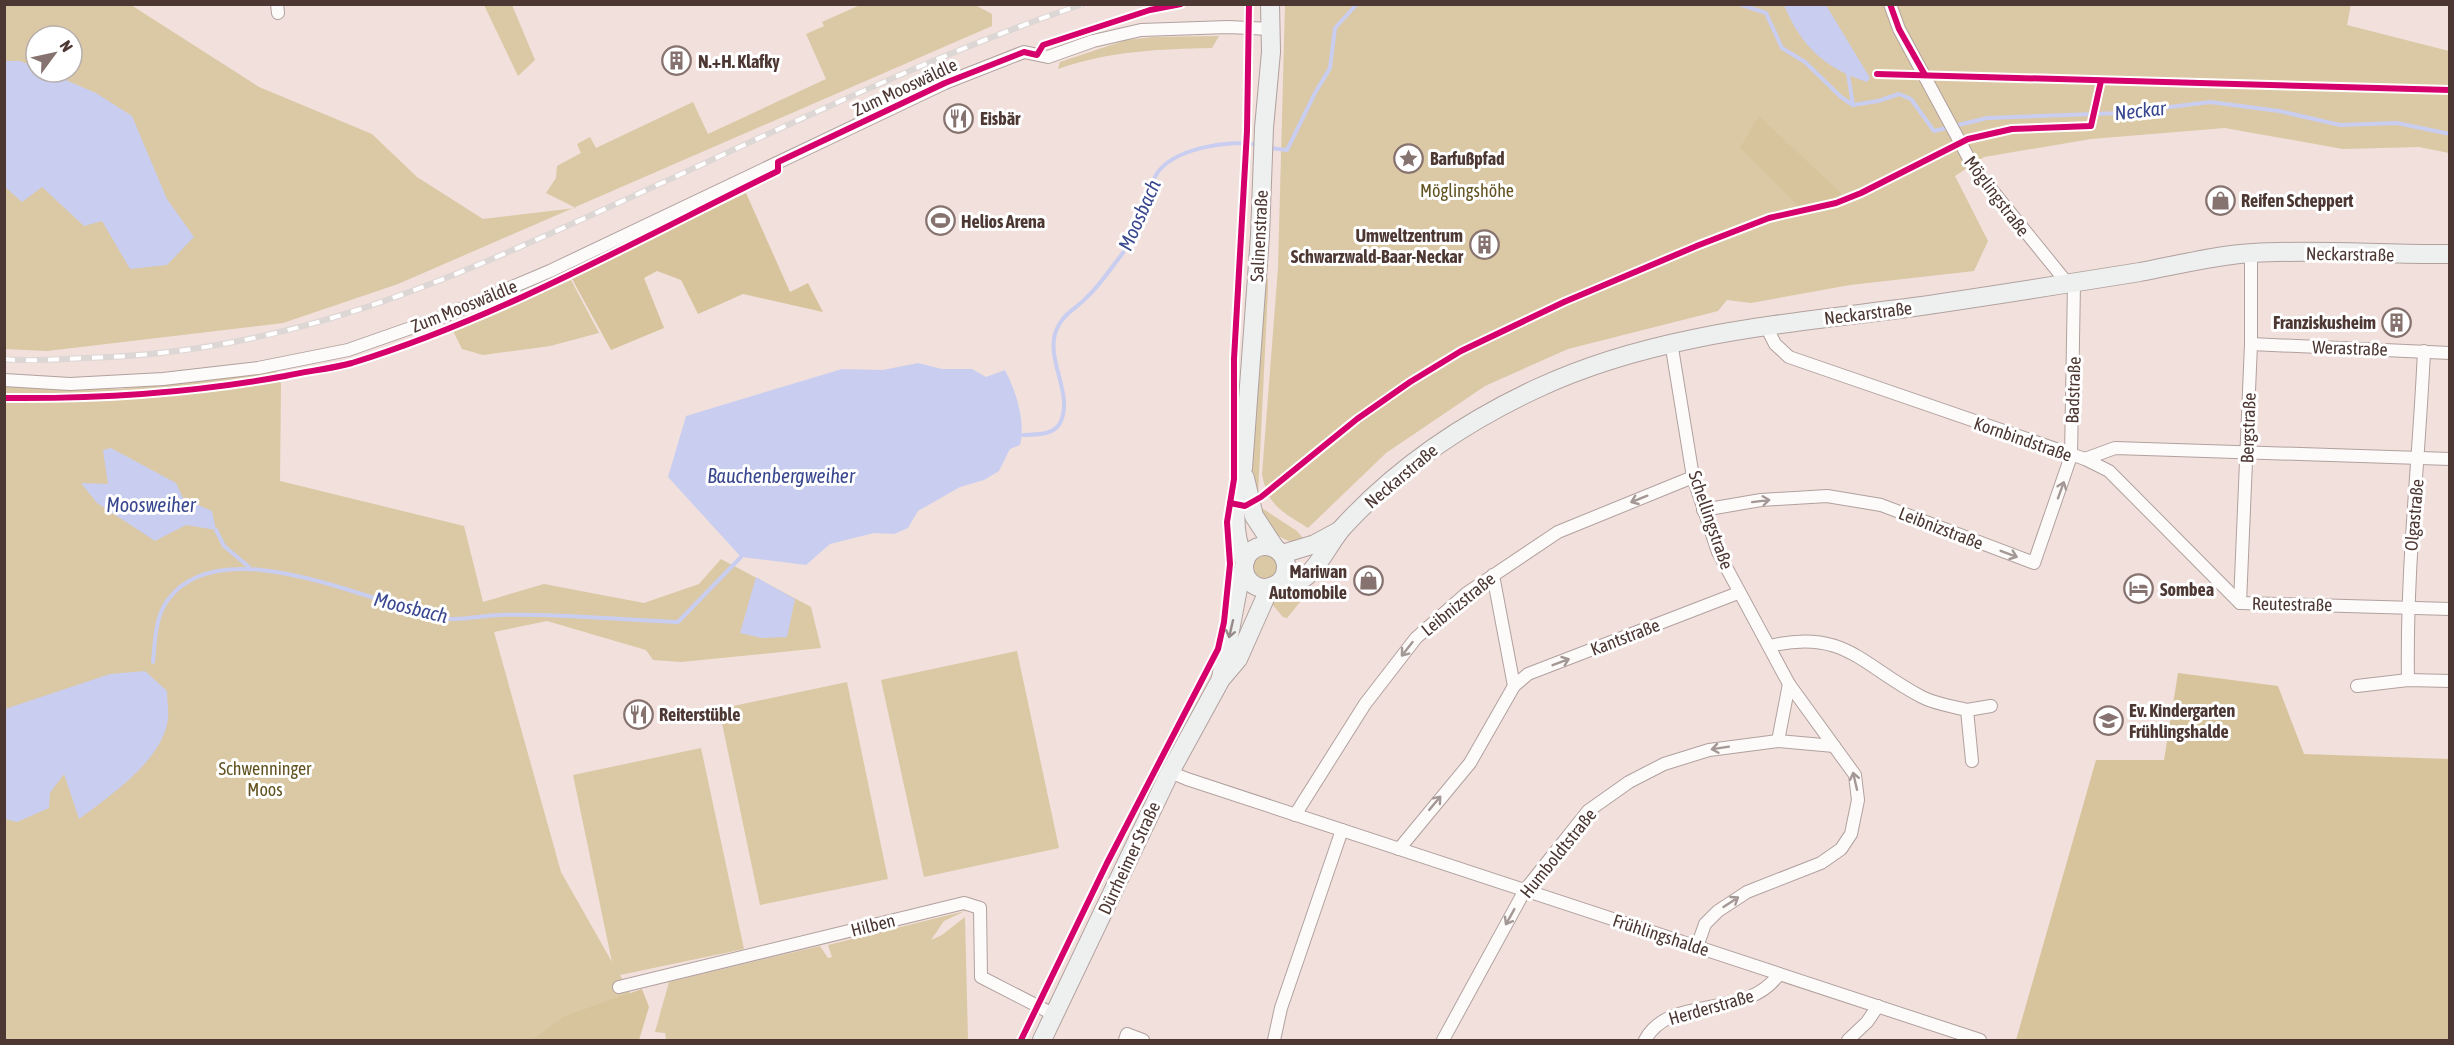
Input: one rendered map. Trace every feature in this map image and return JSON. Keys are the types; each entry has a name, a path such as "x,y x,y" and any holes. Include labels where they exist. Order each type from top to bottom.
{"main road":[{"name":"Salinenstraße","path":"1245,565 1239,550 1236,528 1239,479 1243,468 1263,164 1271,29 1270,4"},
{"name":"Neckarstraße","path":"1278,551 1315,544 1340,530 1390,482 1458,430 1488,412 1572,372 1671,342 1766,326 2071,283 2251,253 2450,254"},
{"name":"Salinenstraße","path":"1243,468 1254,516 1278,551"},
{"name":"Neckarstraße","path":"1273,586 1293,585 1304,578 1322,560 1340,530"},
{"path":"1257,547 1278,551 1286,571 1273,586 1252,583 1245,565 1257,547"},
{"name":"Dürrheimer Straße","path":"1221,679 1240,578 1245,565"},
{"name":"Dürrheimer Straße","path":"1042,1041 1170,772 1221,679 1238,659 1273,586"}],"street":[{"name":"Möglingstraße","path":"1890,4 1899,29 1974,168 2003,207 2071,283"},
{"name":"Zum Mooswäldle","path":"4,380 70,384 163,379 258,368 348,350 442,317 550,271 945,83 1024,52 1048,57 1093,41 1141,30 1228,27 1271,29"},
{"name":"Bergstraße","path":"2240,603 2251,344 2251,253"},
{"name":"Badstraße","path":"2034,563 2071,456 2071,283"},
{"name":"Kornbindstraße","path":"1766,326 1775,344 1789,357 2085,459 2115,448 2450,459"},
{"name":"Schellingstraße","path":"1671,342 1693,477 1718,552 1738,593 1789,684 1854,775 1858,800 1851,834 1841,849 1821,863 1747,892 1718,911 1705,924 1697,947"},
{"name":"Werastraße","path":"2251,344 2450,352"},
{"name":"Olgastraße","path":"2408,680 2407,607 2419,458 2424,351"},
{"name":"Reutestraße","path":"2085,459 2109,471 2240,603 2450,609"},
{"name":"Leibnizstraße","path":"1295,815 1365,704 1416,638 1467,593 1558,532 1693,477"},
{"name":"Leibnizstraße","path":"1703,510 1761,500 1827,496 1881,505 2034,563"},
{"path":"1493,575 1514,686"},
{"name":"Kantstraße","path":"1399,849 1470,763 1514,686 1528,674 1738,593"},
{"path":"1769,646 1787,642 1817,641 1844,648 1924,699 1967,710 1991,706"},
{"path":"2357,686 2408,680 2450,681"},
{"path":"1789,684 1778,741 1834,746"},
{"path":"1967,710 1972,761"},
{"name":"Humboldtstraße","path":"1443,1041 1525,890 1588,811 1629,782 1664,764 1708,750 1778,741"},
{"name":"Frühlingshalde","path":"1170,772 1980,1040"},
{"path":"1274,1041 1281,1008 1342,830"},
{"name":"Hilben","path":"619,987 964,903 980,908 981,977 1054,1015"},
{"name":"Herderstraße","path":"1645,1041 1655,1024 1674,1015 1732,1003 1764,991 1779,974"},
{"path":"1848,1041 1867,1023 1878,1006"},
{"path":"1125,1041 1127,1034 1143,1041"}],"green space":[{"name":"Möglingshöhe","path":"2351,4 2347,25 2449,51 2449,153 2419,147 2343,149 2225,128 2091,139 1984,157 1955,176 1988,241 1974,271 1850,285 1751,303 1727,300 1718,311 1568,349 1485,386 1386,453 1308,528 1278,507 1268,494 1262,474 1278,268 1285,5"},
{"path":"4,5 131,5 259,87 372,134 417,177 483,219 572,208 398,284 283,323 47,351 5,349"},
{"path":"484,5 512,5 535,60 518,76"},
{"path":"860,5 975,5 992,14 992,26 575,207 546,193 556,178 557,166 581,153 577,144 590,137 596,148 693,102 708,134 826,79 806,34 824,26 822,22"},
{"path":"1219,36 1212,48 1153,50 1115,55 1058,69 1060,62 1126,40"},
{"path":"1265,278 1268,278 1268,289 1258,495 1251,481"},
{"path":"571,280 599,333 550,346 483,355 462,349 453,331"},
{"name":"Schwenninger Moos","path":"276,370 281,384 280,481 464,526 483,602 544,584 644,603 699,584 721,559 811,607 821,648 681,662 653,660 646,650 547,621 494,632 561,872 612,962 573,775 701,748 744,949 620,975 630,993 637,1040 5,1040 4,385 55,389 120,389"},
{"path":"1260,507 1297,531 1308,544 1290,542 1276,534 1266,523"},
{"path":"1265,556 1273,560 1277,568 1273,576 1265,580 1257,576 1253,568 1257,560"},
{"path":"1300,586 1309,591 1287,618 1283,617 1272,604"},
{"path":"1017,651 1059,848 924,877 881,680"},
{"path":"847,682 888,879 760,905 719,709"},
{"path":"965,911 944,921 931,940 942,935 965,917 968,1040 666,1040 665,1033 655,1032 669,982 820,946 828,958 832,957 828,945"}],"shaded area":[{"path":"1759,116 1845,197 1800,208 1740,148"},
{"path":"746,193 790,292 808,283 823,312 743,294 698,314 681,280 657,271 644,278 664,328 611,350 571,277"},
{"path":"2178,673 2278,686 2304,754 2449,759 2449,1040 2016,1040 2096,760 2164,760"},
{"path":"642,989 649,1007 639,1040 532,1040 565,1016"}],"water":[{"path":"1784,5 1826,5 1870,78 1867,82 1838,70 1816,54 1798,32"},
{"path":"5,61 20,61 24,62 24,84 75,84 96,93 132,116 167,199 194,237 167,265 130,269 102,221 84,226 42,187 22,202 5,187"},
{"name":"Bauchenbergweiher","path":"918,363 942,369 972,369 986,377 1005,370 1019,407 1022,436 1020,445 1010,449 999,471 984,480 960,487 918,511 908,528 894,534 874,533 830,544 806,565 741,557 668,477 686,416 842,369 883,370"},
{"name":"Moosweiher","path":"111,448 176,483 183,498 212,511 216,530 186,525 155,541 97,503 81,483 108,484 103,450"},
{"path":"756,577 795,599 787,637 762,638 740,633"},
{"path":"145,671 167,691 168,712 164,734 146,763 119,788 79,819 64,774 50,793 49,808 17,822 5,819 5,709 110,674"}],"waterway":[{"name":"Moosbach","path":"1270,148 1287,150 1330,68 1335,28 1357,4"},
{"name":"Moosbach","path":"1739,4 1766,13 1782,48 1805,62 1841,97 1853,105"},
{"name":"Neckar","path":"1848,74 1853,105 1878,101 1899,94 1911,99 1934,131 1987,118 2122,113 2210,102 2279,111 2340,125 2397,123 2450,134"},
{"name":"Moosbach","path":"1023,435 1048,432 1060,423 1064,402 1054,356 1055,334 1065,317 1096,288 1126,249 1156,175 1175,158 1188,152 1233,143 1259,145"},
{"path":"216,530 224,546 249,567"},
{"name":"Moosbach","path":"153,662 158,622 167,601 191,580 222,570 259,570 298,576 449,619 522,615 678,622 741,557"}],"railway":[{"path":"4,359 44,360 157,353 225,344 354,311 416,289 542,237 902,74 1083,4"}],"cycle path":[{"path":"4,398 110,396 180,391 250,382 352,363 462,323 569,275 778,171 778,162 945,83 1024,52 1037,55 1043,45 1150,10 1181,4"},
{"path":"1021,1040 1107,863 1218,649 1224,622 1230,564 1227,522 1234,479 1234,359 1247,131 1249,4"},
{"path":"1890,4 1899,29 1925,75"},
{"path":"1877,74 2450,90"},
{"path":"1230,503 1245,506 1261,497 1357,419 1410,382 1461,351 1564,302 1769,218 1836,203 1861,193 1968,139 2012,129 2091,126 2101,81"}],"place":[{"name":"N.+H. Klafky","path":"677,61"},
{"name":"Eisbär","path":"959,118"},
{"name":"Barfußpfad","path":"1409,158"},
{"name":"Reifen Scheppert","path":"2220,200"},
{"name":"Helios Arena","path":"940,221"},
{"name":"Umweltzentrum Schwarzwald-Baar-Neckar","path":"1484,245"},
{"name":"Franziskusheim","path":"2397,322"},
{"name":"Mariwan Automobile","path":"1368,581"},
{"name":"Sombea","path":"2139,589"},
{"name":"Reiterstüble","path":"638,714"},
{"name":"Ev. Kindergarten Frühlingshalde","path":"2108,720"}]}
